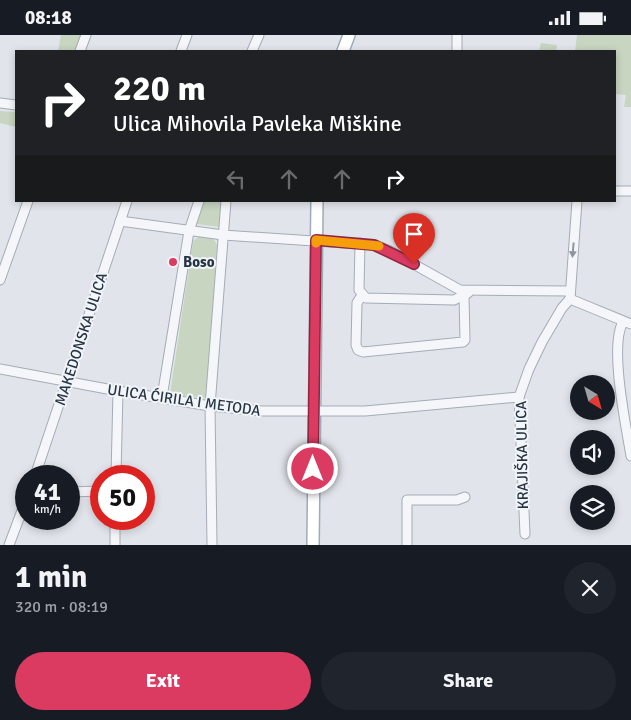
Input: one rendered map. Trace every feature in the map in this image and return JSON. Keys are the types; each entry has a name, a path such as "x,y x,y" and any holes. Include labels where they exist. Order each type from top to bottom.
{"main road":[{"path":"343,50 349,35"},
{"path":"313,545 313,412 317,202"}],"street":[{"path":"80,50 86,35"},
{"path":"181,50 187,35"},
{"path":"252,50 259,35"},
{"path":"457,35 457,50"},
{"path":"0,103 15,105"},
{"path":"616,191 631,191"},
{"path":"0,280 28,202"},
{"name":"MAKEDONSKA ULICA","path":"39,465 127,202"},
{"path":"162,397 189,231 199,202"},
{"path":"212,545 210,406 226,202"},
{"path":"570,295 577,202"},
{"path":"120,221 223,235 360,243 383,247 467,294"},
{"path":"360,243 359,290 362,295 371,299 454,300 467,294 570,295 627,323 619,329 618,371 631,456"},
{"path":"362,295 357,303 356,345 358,351 363,352 463,342 465,340 467,294"},
{"name":"KRAJIŠKA ULICA","path":"525,534 519,397 529,369 542,342 570,295"},
{"name":"ULICA ĆIRILA I METODA","path":"0,369 210,406 262,411 365,411 519,397"},
{"path":"116,465 118,391"},
{"path":"407,545 407,500 458,500 465,497"},
{"path":"9,545 15,529"},
{"path":"115,530 115,545"}],"green space":[{"path":"61,35 83,35 77,50 58,50"},
{"path":"577,35 631,35 631,107 624,107 626,95 616,94 616,50 575,50"},
{"path":"541,43 557,45 556,50 539,50"},
{"path":"0,111 15,112 15,127 0,123"},
{"path":"202,202 224,202 221,227 196,224"},
{"path":"200,236 213,238 217,245 208,399 170,394 193,241"}],"slow traffic":[{"path":"316,243 316,240 347,241 379,246"}],"place":[{"name":"Boso","path":"173,262"}],"route":[{"path":"313,469 316,240 347,241 383,247 414,264"}]}
